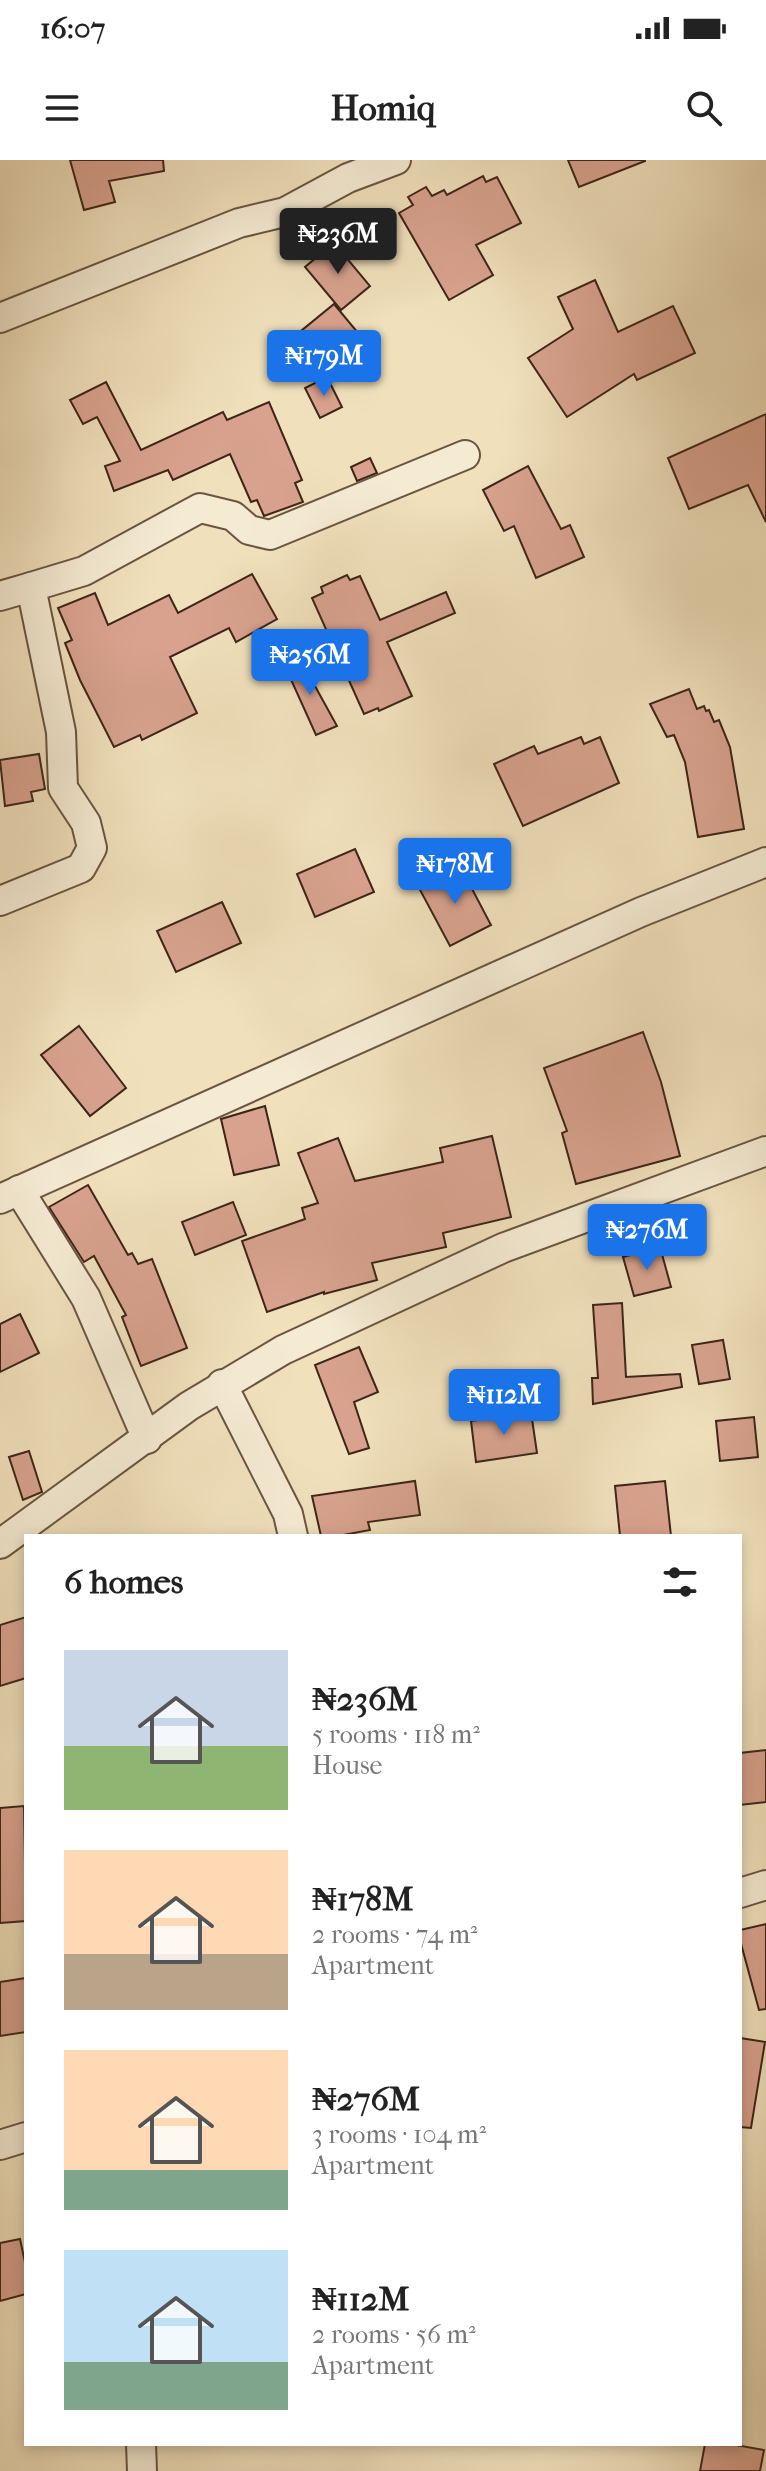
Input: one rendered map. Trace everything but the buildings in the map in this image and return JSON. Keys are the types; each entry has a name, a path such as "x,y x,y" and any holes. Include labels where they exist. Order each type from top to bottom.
{"street":[{"path":"0,318 239,223 285,212 348,178 396,160"},
{"path":"0,596 84,571 200,508 233,516 249,530 270,535 465,455"},
{"path":"0,901 81,868 92,848 86,823 63,788 61,732 31,587"},
{"path":"147,1439 86,1298 9,1195 641,912 766,862"},
{"path":"0,1544 222,1384 283,1350 503,1248 766,1151"},
{"path":"222,1384 288,1514 293,1534"},
{"path":"742,1892 766,1885"},
{"path":"0,2145 24,2138"},
{"path":"141,2446 142,2471"}]}
